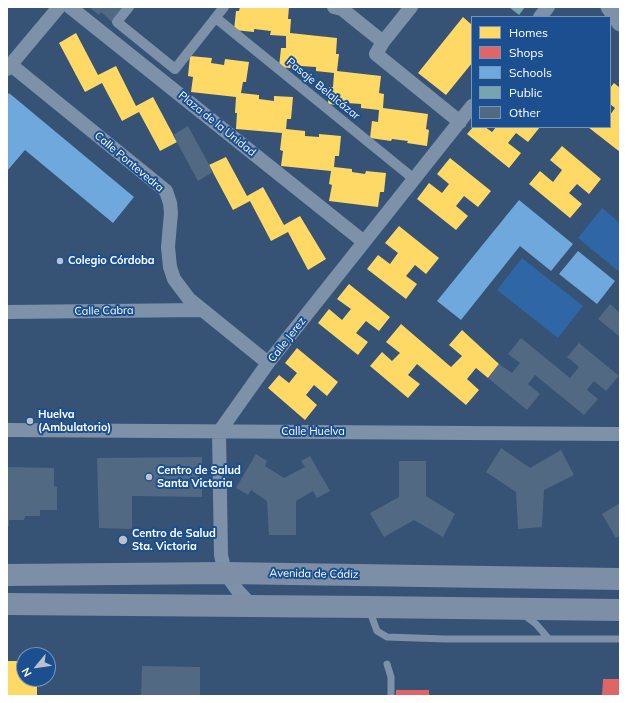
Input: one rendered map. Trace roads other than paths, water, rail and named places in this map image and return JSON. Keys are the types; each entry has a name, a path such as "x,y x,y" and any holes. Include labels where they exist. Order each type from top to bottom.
{"main road":[{"name":"Avenida de Cádiz","path":"7,575 225,573 620,579"},
{"path":"7,604 620,610"}],"street":[{"path":"9,67 59,7"},
{"name":"Plaza de la Unidad","path":"70,7 364,242"},
{"path":"129,7 117,22 175,69 224,7"},
{"path":"334,7 342,9 383,42"},
{"path":"411,7 383,42 376,54 460,122"},
{"path":"541,16 548,7"},
{"path":"609,7 620,23"},
{"name":"Pasaje Belalcázar","path":"216,18 414,179"},
{"name":"Calle Pontevedra","path":"9,67 166,191 170,203 171,213 168,247 170,267 174,279 189,299 268,363"},
{"name":"Calle Jerez","path":"219,432 268,363 471,107"},
{"name":"Calle Cabra","path":"7,312 202,310"},
{"name":"Calle Huelva","path":"7,430 620,434"},
{"path":"219,432 221,555 225,573 238,591 252,606"}],"lane":[{"path":"369,607 376,631 387,637 620,639"},
{"path":"515,609 536,624 548,638"},
{"path":"387,664 391,677 391,696"}],"place":[{"name":"Colegio Córdoba","path":"60,261"},
{"name":"Huelva (Ambulatorio)","path":"30,421"},
{"name":"Centro de Salud Santa Victoria","path":"149,477"},
{"name":"Centro de Salud Sta. Victoria","path":"123,540"}]}
